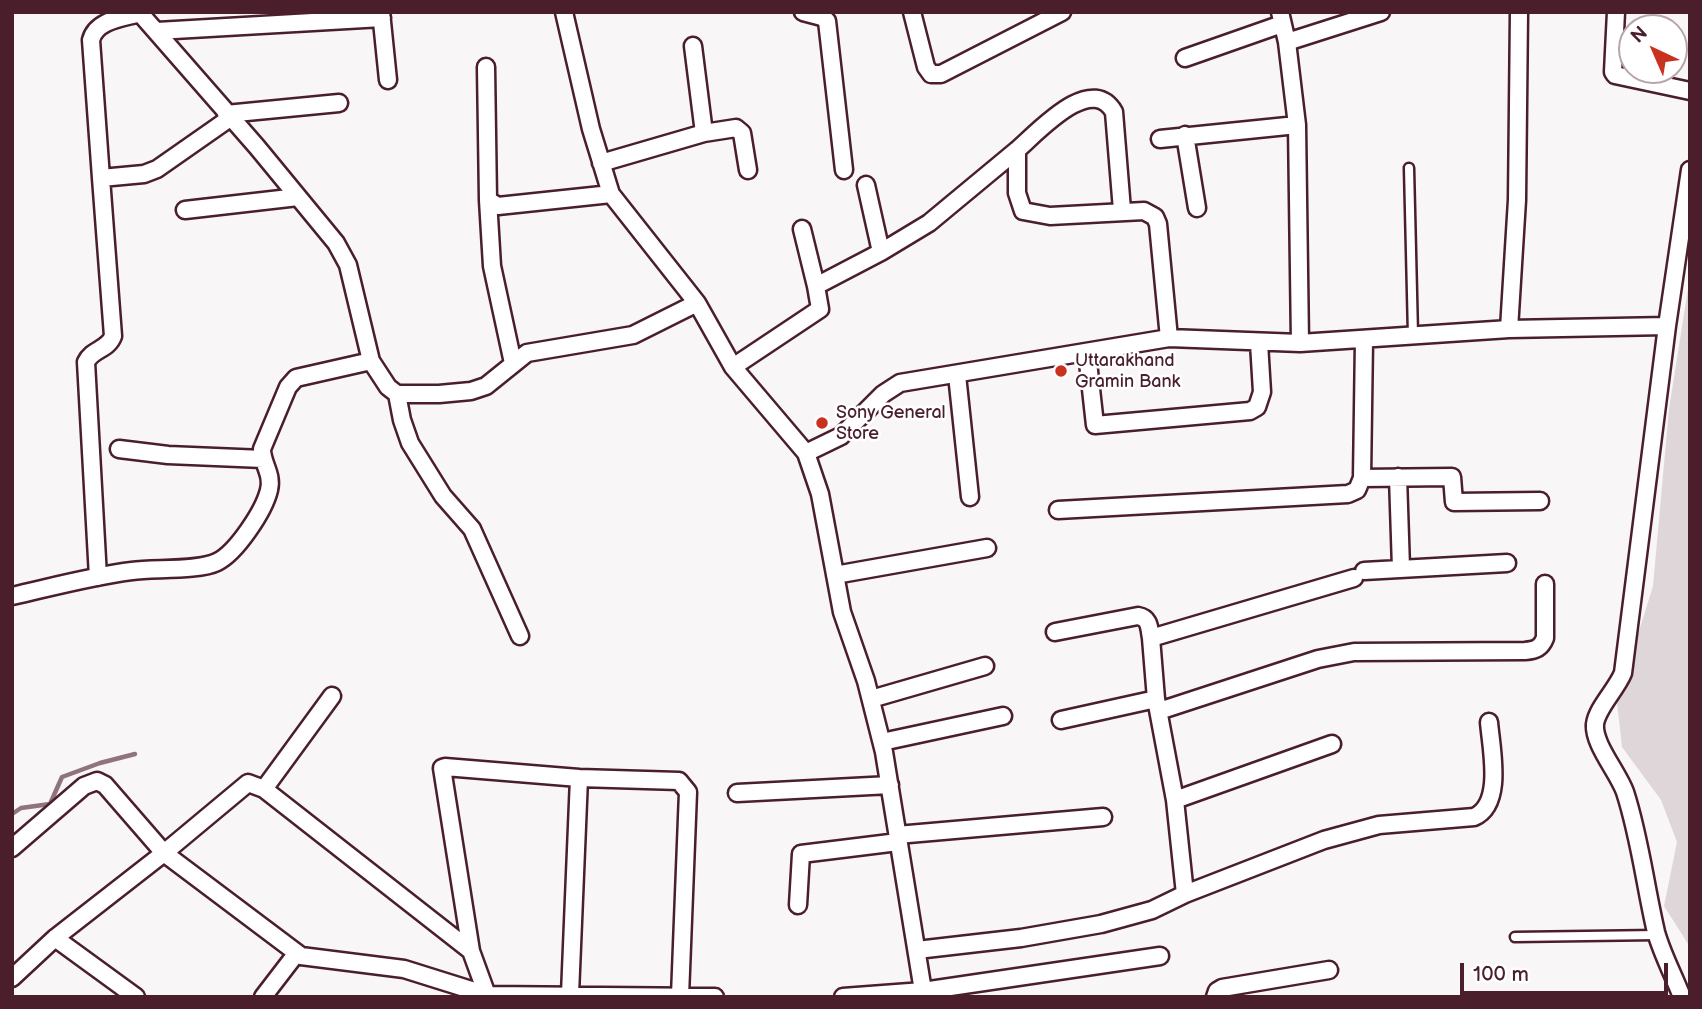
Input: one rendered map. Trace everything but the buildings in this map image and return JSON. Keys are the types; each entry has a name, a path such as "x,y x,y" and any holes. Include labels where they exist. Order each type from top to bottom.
{"street":[{"path":"564,12 591,130 611,194 697,303 733,367 806,453 820,494 842,612 871,699 882,742 923,994"},
{"path":"803,12 827,21 844,170"},
{"path":"912,12 926,67 931,74 940,74 1062,12"},
{"path":"1287,42 1381,12"},
{"path":"1510,329 1517,200 1520,12"},
{"path":"1616,12 1615,75 1690,91"},
{"path":"98,577 86,362 88,356 110,343 113,336 92,35 105,23 139,13 336,243 348,265 371,361 388,387 397,394 439,394 478,389 532,351 633,335 697,303"},
{"path":"157,31 381,15 388,80"},
{"path":"1185,58 1281,18 1287,42 1297,125 1300,343"},
{"path":"693,46 704,132"},
{"path":"486,67 492,265 513,363"},
{"path":"816,286 929,223 1066,108 1088,99 1109,103 1114,112 1122,210"},
{"path":"101,178 137,175 157,169 228,116 339,103"},
{"path":"1160,139 1297,125"},
{"path":"601,163 704,132 739,129 748,170"},
{"path":"1185,135 1197,208"},
{"path":"1017,150 1017,193 1023,211 1050,216 1122,210 1150,212 1158,223 1169,338"},
{"path":"1682,997 1657,935 1634,820 1621,779 1595,733 1595,722 1617,687 1622,673 1690,170"},
{"path":"866,185 881,252"},
{"path":"488,200 498,206 611,194"},
{"path":"185,210 299,197"},
{"path":"733,367 820,309 802,229"},
{"path":"806,453 841,436 892,387 1169,338 1300,343 1510,329 1667,326"},
{"path":"1058,510 1348,494 1357,490 1362,478 1364,340"},
{"path":"1087,353 1095,425 1250,411 1257,407 1262,392 1259,343"},
{"path":"12,596 98,577 158,568 202,566 220,561 237,545 268,494 270,474 262,449 293,380 371,361"},
{"path":"957,375 970,497"},
{"path":"397,394 410,443 443,496 472,529 520,636"},
{"path":"119,449 169,455 263,459"},
{"path":"1398,477 1401,569"},
{"path":"1362,478 1452,477 1454,502 1540,502"},
{"path":"835,575 987,548"},
{"path":"1152,638 1359,574 1507,563"},
{"path":"1061,720 1158,705 1318,659 1354,652 1537,649 1545,638 1545,584"},
{"path":"1055,632 1138,616 1148,621 1158,705 1175,800 1185,894"},
{"path":"871,699 985,666"},
{"path":"264,789 332,696"},
{"path":"882,742 1003,716"},
{"path":"917,950 1021,938 1101,924 1152,910 1185,894 1335,837 1379,825 1480,814 1489,804 1494,784 1489,722"},
{"path":"1175,800 1332,744"},
{"path":"487,995 471,951 442,768 445,766 579,778 679,781 688,792 681,996"},
{"path":"570,994 579,778"},
{"path":"12,848 84,786 97,781 105,785 164,853 296,954 309,959 404,969 487,995 715,997"},
{"path":"12,978 55,938 164,853 245,783 264,789 471,951"},
{"path":"737,793 890,785"},
{"path":"798,905 801,854 897,839 1103,817"},
{"path":"55,938 136,997"},
{"path":"263,997 296,954"},
{"path":"843,997 923,994 1160,956"},
{"path":"1215,997 1217,991 1222,988 1329,970"}],"lane":[{"path":"1409,168 1413,335"},
{"path":"1515,937 1657,935"}],"shaded area":[{"path":"1690,276 1690,947 1664,906 1677,842 1661,800 1622,747 1617,702 1653,586 1669,409"}],"waterway":[{"path":"12,814 21,808 50,804 62,777 135,754"}],"place":[{"name":"Uttarakhand Gramin Bank","path":"1061,371"},
{"name":"Sony General Store","path":"822,423"}]}
